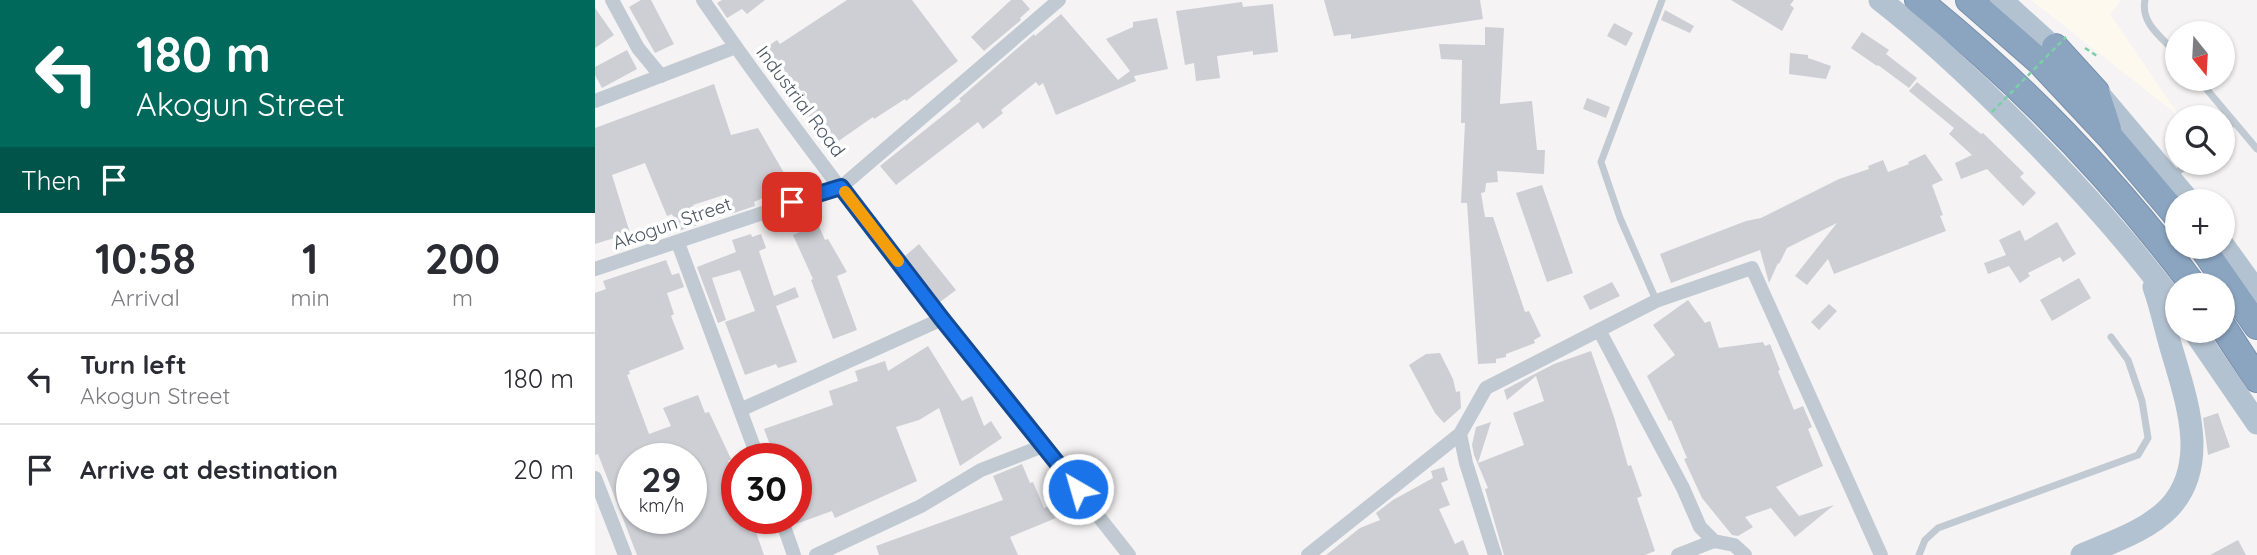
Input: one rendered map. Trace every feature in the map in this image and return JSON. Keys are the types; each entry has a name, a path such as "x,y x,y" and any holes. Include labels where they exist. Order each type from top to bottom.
{"highway":[{"path":"1918,0 2011,78 2080,148 2149,226 2184,273"},
{"path":"1969,0 2054,49 2096,92 2115,126"},
{"path":"2054,49 2165,189"},
{"path":"2210,259 2257,326"},
{"path":"2233,343 2257,379"}],"main road":[{"path":"1880,0 1963,70 2071,178 2144,262 2165,291"},
{"path":"2001,0 2054,49"},
{"path":"2163,184 2171,189"},
{"path":"2233,259 2255,288"},
{"path":"2082,555 2154,521 2170,506 2188,477 2192,460 2188,413 2163,311 2144,262"},
{"path":"2202,343 2257,423"}],"street":[{"path":"611,0 638,48 661,76"},
{"name":"Industrial Road","path":"703,0 942,319 1129,555"},
{"path":"841,187 1059,0"},
{"path":"595,101 736,47"},
{"name":"Akogun Street","path":"595,269 841,187"},
{"path":"678,243 752,443"},
{"path":"1308,555 1460,434 1486,388 1656,301 1752,268 1881,555"},
{"path":"740,410 942,319"},
{"path":"1599,330 1683,488 1700,527 1714,541"},
{"path":"1460,434 1466,463 1495,555"},
{"path":"816,555 921,506 981,470 1043,446"},
{"path":"595,478 625,555"},
{"path":"787,534 794,555"},
{"path":"1678,555 1714,541 1734,545 1745,555"}],"lane":[{"path":"1656,301 1620,218 1601,162 1662,0"},
{"path":"2145,0 2147,22 2165,41"},
{"path":"2208,91 2220,105"},
{"path":"2235,123 2257,149"},
{"path":"2163,184 2174,175"},
{"path":"1919,555 1925,540 1938,528 2139,455 2148,438 2142,401 2128,360 2111,337"}],"path":[{"path":"1992,112 2054,49"}],"shaded area":[{"path":"2031,0 2121,0 2110,14 2172,105 2165,105"}],"building":[{"path":"641,0 651,0 674,44 655,53 629,7"},
{"path":"722,0 765,0 747,14 742,9 727,18 717,3"},
{"path":"847,0 912,0 958,61 906,101 905,99 874,119 873,117 830,147 795,95 788,100 759,52 777,40 780,44"},
{"path":"1011,0 1022,0 1030,9 984,51 971,37"},
{"path":"1324,0 1480,0 1483,19 1351,39 1351,34 1334,36"},
{"path":"1731,0 1794,0 1790,5 1794,8 1782,31"},
{"path":"1242,2 1243,7 1273,4 1278,52 1253,55 1253,51 1217,56 1220,78 1196,81 1194,63 1185,65 1176,11"},
{"path":"595,8 614,35 595,48"},
{"path":"1665,10 1694,26 1690,33 1661,20"},
{"path":"1061,14 1118,80 1130,71 1106,39 1133,27 1133,22 1157,18 1168,69 1134,76 1136,81 1056,115 1043,83 1039,86 1036,82 1001,110 1003,113 983,129 978,122 896,185 880,166 961,101 959,99"},
{"path":"1614,23 1633,33 1626,46 1607,36"},
{"path":"1485,27 1504,28 1500,104 1532,101 1537,150 1545,150 1544,174 1497,171 1498,182 1486,183 1485,192 1481,193 1485,217 1493,217 1525,312 1529,311 1541,336 1534,340 1535,343 1496,359 1496,363 1478,364 1467,203 1461,203 1465,123 1461,123 1462,60 1441,59 1439,44 1485,45"},
{"path":"1862,32 1889,50 1886,54 1917,78 1909,88 1851,48"},
{"path":"627,50 637,69 602,88 595,75 595,67"},
{"path":"1790,53 1808,55 1808,58 1831,66 1826,79 1789,74"},
{"path":"1917,82 1983,133 2024,173 2020,177 2036,193 2023,206 1987,169 1961,179 1955,163 1972,155 1949,134 1954,128 1909,91"},
{"path":"714,84 731,135 758,128 791,185 754,202 755,206 731,214 724,195 693,205 700,224 678,231 672,214 667,216 645,163 612,175 630,233 595,244 595,128"},
{"path":"1587,98 1610,107 1606,118 1583,109"},
{"path":"1925,154 1943,180 1932,185 1946,231 1834,274 1828,259 1807,285 1795,276 1837,223 1787,248 1769,283 1760,250 1671,283 1660,254 1746,221 1761,218 1839,179 1869,169 1868,166 1883,160 1888,172"},
{"path":"1542,185 1573,273 1547,282 1516,193"},
{"path":"2057,222 2076,254 2063,262 2060,257 2028,273 2030,276 2020,283 2009,266 1988,274 1984,263 2006,255 1999,240 2020,230 2025,241"},
{"path":"818,224 825,240 828,239 847,272 837,276 857,330 833,339 811,280 813,279 793,235"},
{"path":"751,234 752,237 761,234 766,248 759,251 774,296 795,287 799,297 776,306 797,362 778,368 776,364 745,375 725,322 755,311 740,270 712,278 726,320 718,323 697,267 736,252 732,240"},
{"path":"919,244 956,290 940,302 905,256"},
{"path":"666,260 672,275 679,273 684,287 667,293 674,314 671,316 684,349 629,371 630,374 627,375 649,434 671,426 663,408 698,395 705,413 709,412 724,443 721,443 721,534 757,534 764,555 637,555 629,534 707,534 707,443 616,443 616,501 598,454 595,455 595,293 606,289 603,281"},
{"path":"2079,278 2091,298 2052,321 2040,300"},
{"path":"1612,282 1620,296 1590,310 1583,296"},
{"path":"1688,300 1705,323 1710,321 1719,348 1763,342 1765,346 1770,344 1794,410 1803,406 1812,427 1808,429 1823,466 1776,487 1799,516 1834,505 1795,537 1771,508 1745,517 1753,527 1738,536 1732,535 1702,498 1684,459 1687,458 1671,420 1669,421 1647,376 1675,355 1653,325"},
{"path":"1829,304 1837,311 1819,330 1811,322"},
{"path":"928,346 962,401 972,396 984,426 991,421 1002,438 960,466 939,408 919,420 896,427 917,481 835,518 832,511 812,518 812,443 769,443 764,429 833,405 829,391 858,381 855,371 885,361 888,371"},
{"path":"1591,351 1628,466 1631,465 1642,496 1637,498 1655,551 1645,555 1504,555 1485,489 1488,488 1474,455 1472,445 1476,427 1491,422 1478,463 1524,445 1513,413 1544,401 1536,376 1507,400 1504,390 1554,364"},
{"path":"1440,353 1453,379 1456,392 1460,391 1461,408 1444,423 1435,413 1409,365 1426,354"},
{"path":"2218,413 2230,447 2208,455 2203,418"},
{"path":"1022,464 1044,508 1051,505 1056,518 1010,537 1018,555 879,555 876,546 1003,500 993,476"},
{"path":"1444,467 1448,480 1441,483 1450,505 1439,509 1455,544 1463,540 1469,555 1326,555 1360,528 1380,520 1376,513 1393,500 1433,478 1431,471"},
{"path":"2238,540 2246,555 2210,555"}],"slow traffic":[{"path":"845,192 898,261"}],"route":[{"path":"792,202 841,187 1078,489"}]}
